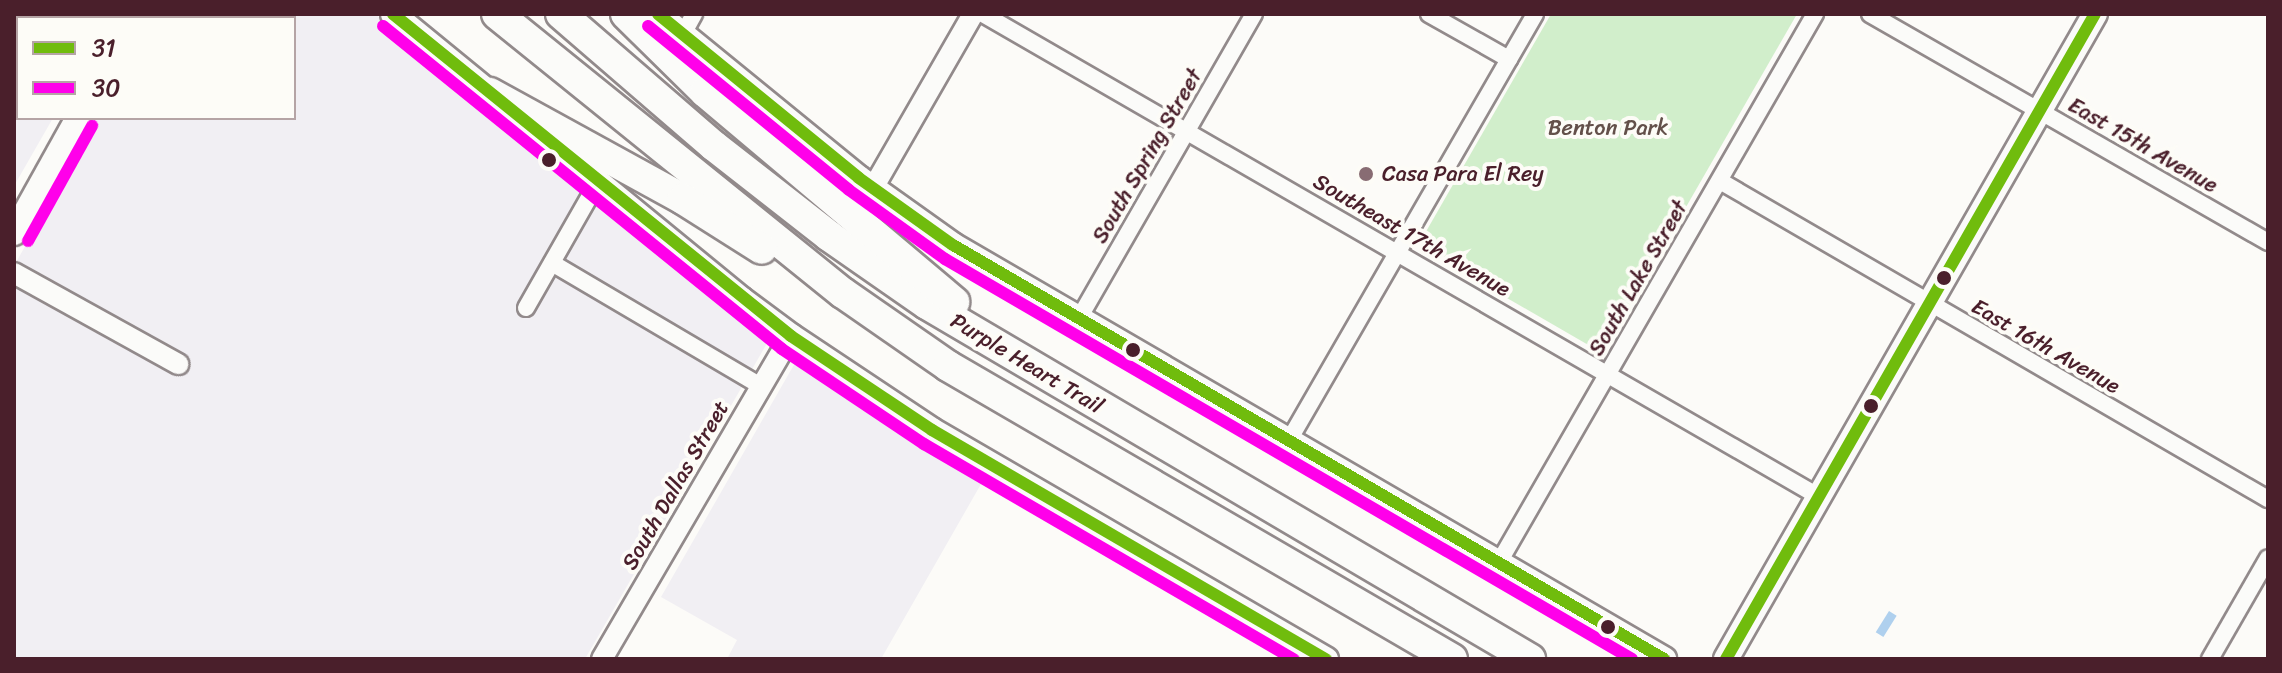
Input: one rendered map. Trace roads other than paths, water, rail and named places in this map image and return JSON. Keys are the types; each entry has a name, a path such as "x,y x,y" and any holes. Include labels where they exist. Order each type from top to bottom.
{"highway":[{"name":"Purple Heart Trail","path":"497,14 843,293 948,366 1452,659"},
{"name":"Purple Heart Trail","path":"561,14 714,146 829,236 927,304 1530,659"},
{"path":"626,14 705,92 843,210 957,303 1081,396"},
{"path":"490,93 683,199 881,319"}],"main road":[{"path":"393,14 741,299 791,336 932,430 1326,659"},
{"path":"658,14 688,24 873,188 953,245 1655,656"},
{"path":"1726,659 2095,14"},
{"path":"14,233 77,120"}],"street":[{"path":"873,188 973,14"},
{"name":"Southeast 17th Avenue","path":"983,14 1818,496"},
{"name":"South Spring Street","path":"1078,320 1254,14"},
{"path":"1429,14 1509,59"},
{"path":"1288,442 1535,14"},
{"name":"South Lake Street","path":"1498,564 1815,14"},
{"name":"East 15th Avenue","path":"1870,14 2268,242"},
{"name":"East 16th Avenue","path":"1720,181 2268,499"},
{"path":"526,308 598,182"},
{"path":"552,263 761,386"},
{"path":"14,273 178,364"},
{"name":"South Dallas Street","path":"602,659 791,336"},
{"path":"2210,659 2268,558"}],"water":[{"path":"1889,611 1897,616 1883,637 1876,632"}],"place":[{"name":"Casa Para El Rey","path":"1366,174"}],"park label":[{"name":"Benton Park","path":"1608,128"}]}
